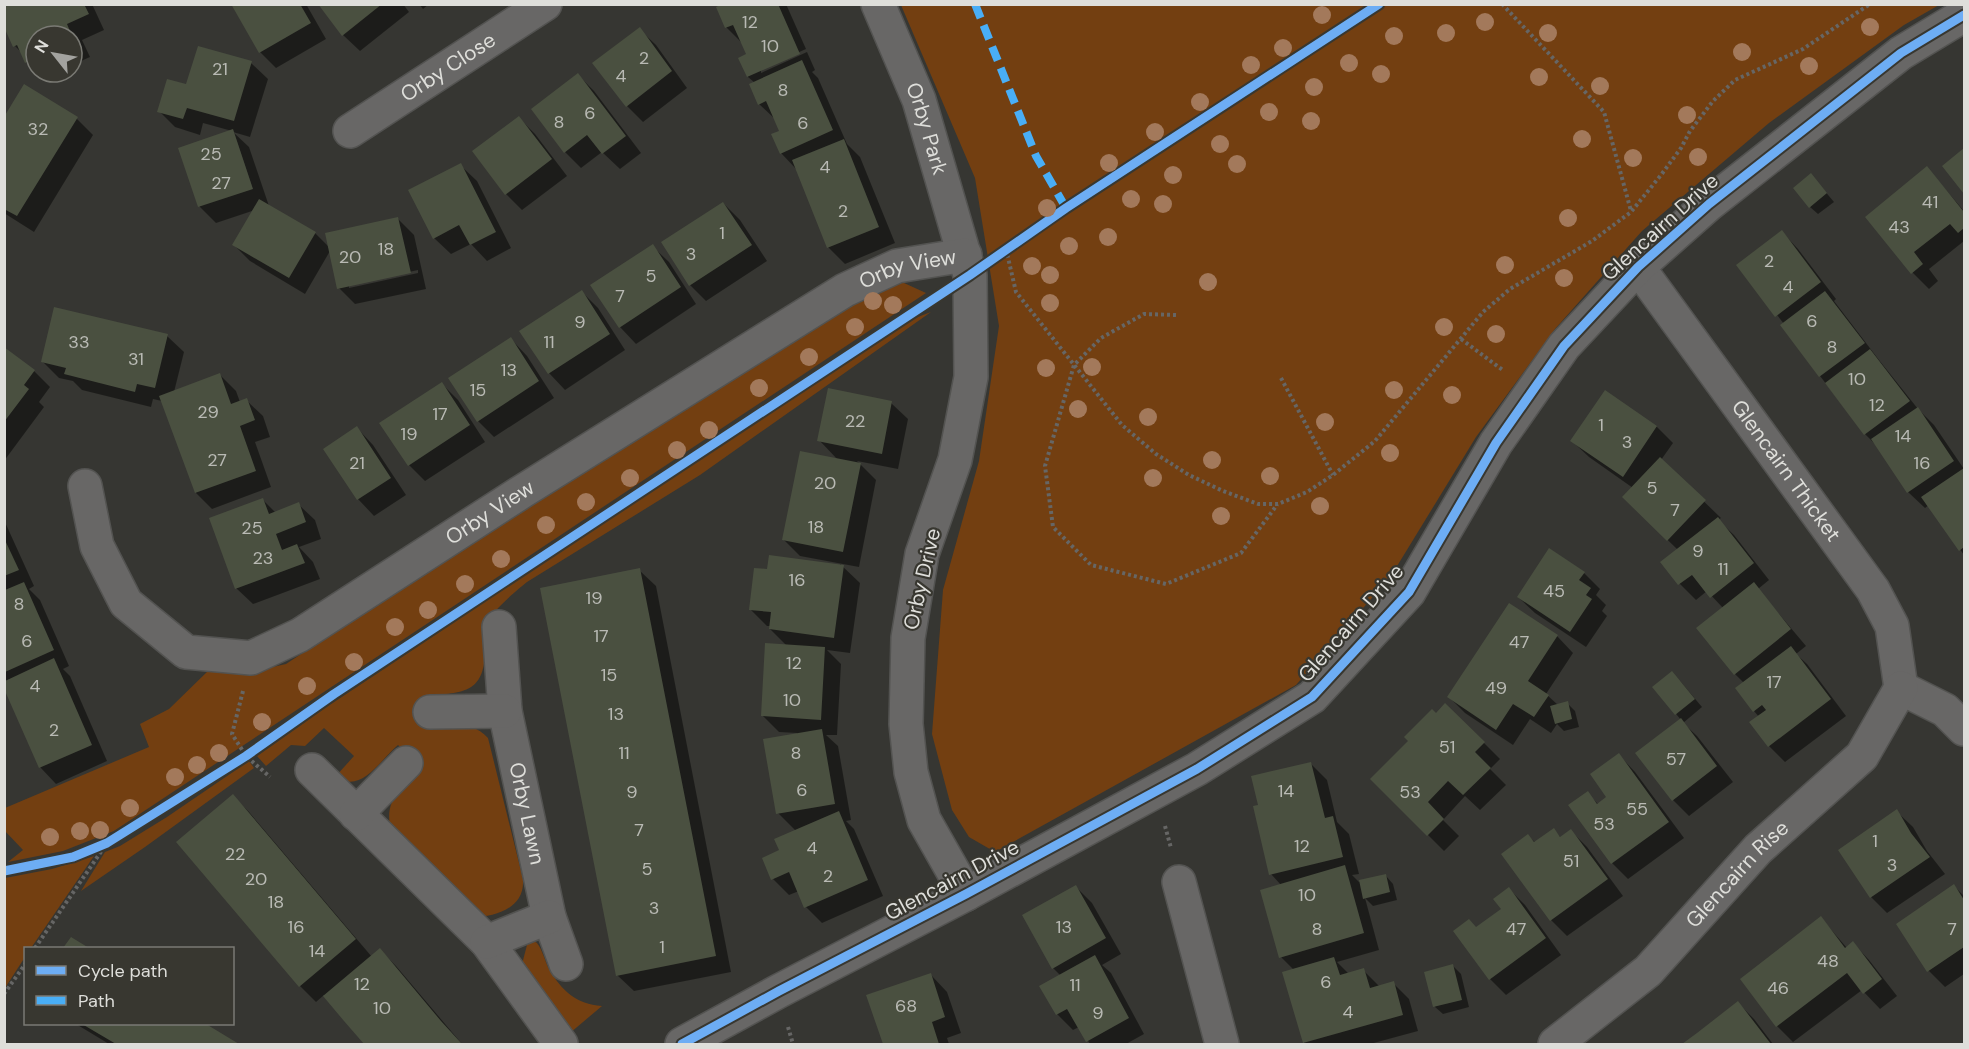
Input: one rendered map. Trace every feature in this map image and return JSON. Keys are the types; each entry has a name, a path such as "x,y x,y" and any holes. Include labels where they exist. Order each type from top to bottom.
{"street":[{"name":"Orby Close","path":"350,131 545,4"},
{"name":"Orby Park","path":"878,4 919,100 968,265"},
{"name":"Glencairn Drive","path":"682,1044 1156,791 1312,697 1409,592 1496,443 1564,346 1638,267 1709,204 1901,52 1965,15"},
{"name":"Orby View","path":"251,658 300,635 523,491 845,290 897,266 968,265"},
{"name":"Orby Drive","path":"966,894 924,820 911,772 906,724 908,638 922,554 955,460 971,377 968,265"},
{"name":"Glencairn Thicket","path":"1638,267 1873,590 1892,626 1901,688"},
{"path":"85,486 97,546 126,603 186,652 251,658"},
{"name":"Orby Lawn","path":"500,627 505,711 549,917 566,964"},
{"path":"1901,688 1945,710 1965,729"},
{"name":"Glencairn Rise","path":"1555,1044 1648,971 1758,849 1862,756 1901,688"},
{"path":"430,712 505,711"},
{"path":"356,814 406,763"},
{"path":"312,770 488,942 561,1044"},
{"path":"1179,882 1222,1044"},
{"path":"488,942 549,917"}],"path":[{"path":"1502,4 1604,112 1631,212"},
{"path":"1006,249 1016,292 1122,424 1156,454 1189,475 1258,504 1278,504 1307,492 1333,475 1375,441 1484,312 1510,290 1592,241 1631,212 1681,148 1690,131 1713,101 1735,80 1803,49 1870,4"},
{"path":"968,265 1006,249 1014,243"},
{"path":"1176,315 1144,314 1101,338 1074,365 1045,466 1053,527 1091,565 1166,584 1240,553 1278,504"},
{"path":"1461,339 1532,392"},
{"path":"1281,378 1333,475"},
{"path":"251,658 232,734 246,756 270,777"},
{"path":"237,761 256,749"},
{"path":"1156,791 1179,882"},
{"path":"90,850 116,837"},
{"path":"36,947 107,843"},
{"path":"4,994 24,966"}],"shaded area":[{"path":"901,5 1939,5 1904,25 1769,123 1642,231 1555,329 1476,437 1391,576 1296,685 995,852 969,837 952,810 932,734 943,590 979,461 999,326 975,178"},
{"path":"894,281 926,293 114,831 63,851 8,862 23,850 5,831 5,808 149,747 140,724 169,709 209,670 251,672 286,664 535,499 822,314"},
{"path":"931,312 700,475 527,582 488,620 483,668 480,678 474,685 459,692 426,696 431,726 469,726 488,738 523,879 519,897 508,909 472,918 390,826 389,816 393,800 421,767 398,745 370,773 353,782 336,776 354,756 324,728 305,746 291,745 266,766 257,756 325,708 907,321"},
{"path":"249,761 254,768 81,891 105,852 120,846 167,817"},
{"path":"94,856 32,947 24,947 24,959 5,988 5,878 52,869"},
{"path":"532,940 539,946 549,969 565,990 577,999 602,1006 570,1033 521,968 527,945"}],"building":[{"path":"4,4 84,4 89,14 67,24 24,24 24,61 17,45 13,47 4,27"},
{"path":"231,4 300,4 311,23 259,53"},
{"path":"318,4 382,4 342,36"},
{"path":"722,4 778,4 800,54 747,77 738,58 746,54 733,25 725,28 716,7"},
{"path":"640,27 672,71 626,107 592,63"},
{"path":"198,46 252,61 234,121 187,108 183,119 157,112 167,79 186,84"},
{"path":"802,60 833,130 780,154 771,134 779,131 766,101 758,105 749,84"},
{"path":"578,73 626,136 602,154 587,135 564,153 531,109"},
{"path":"24,84 78,117 17,216 4,209 4,117"},
{"path":"519,116 552,159 505,195 472,151"},
{"path":"233,129 253,189 198,207 178,148"},
{"path":"844,139 879,227 827,248 792,160"},
{"path":"1964,148 1964,194 1942,166"},
{"path":"461,163 496,232 470,245 459,225 433,239 408,190"},
{"path":"1927,166 1964,212 1964,228 1958,233 1950,224 1914,252 1923,264 1911,274 1865,217"},
{"path":"1811,173 1827,193 1809,208 1793,188"},
{"path":"259,199 316,232 289,278 232,245"},
{"path":"723,202 752,245 689,286 661,242"},
{"path":"398,217 411,273 337,289 325,233"},
{"path":"1782,230 1821,282 1775,317 1736,265"},
{"path":"653,244 681,287 619,328 590,285"},
{"path":"582,290 610,334 548,374 519,331"},
{"path":"1825,291 1865,343 1819,377 1780,325"},
{"path":"54,307 168,334 155,388 137,384 135,392 64,374 66,368 41,362"},
{"path":"511,337 539,381 477,422 448,378"},
{"path":"4,347 35,370 24,385 29,389 4,422"},
{"path":"1870,349 1910,401 1864,435 1825,383"},
{"path":"220,373 231,404 247,398 255,420 240,426 256,471 195,493 159,396"},
{"path":"442,382 470,425 408,466 379,423"},
{"path":"828,388 892,401 882,454 817,441"},
{"path":"1605,390 1657,426 1623,477 1570,441"},
{"path":"1918,407 1954,461 1907,493 1871,439"},
{"path":"357,426 391,478 357,500 323,449"},
{"path":"800,451 861,463 843,552 782,540"},
{"path":"1660,457 1706,500 1667,541 1622,497"},
{"path":"1964,468 1964,547 1959,551 1921,497"},
{"path":"263,498 269,514 299,502 306,522 276,534 282,550 297,544 305,563 235,589 209,518"},
{"path":"1718,517 1754,563 1710,598 1692,575 1678,585 1660,562"},
{"path":"4,538 19,570 4,576"},
{"path":"1549,548 1585,572 1579,580 1591,588 1586,595 1592,599 1570,632 1517,597"},
{"path":"769,555 844,565 834,638 769,629 771,612 749,610 754,568 767,569"},
{"path":"640,568 716,956 616,976 540,588"},
{"path":"24,582 54,650 5,672 5,590"},
{"path":"1754,582 1791,629 1734,675 1696,628"},
{"path":"1509,603 1558,635 1528,681 1549,695 1534,717 1513,704 1496,730 1447,697"},
{"path":"765,643 825,647 821,720 761,716"},
{"path":"1791,646 1831,699 1768,747 1749,722 1766,710 1762,705 1753,712 1735,688"},
{"path":"54,658 92,745 39,768 5,691 5,681"},
{"path":"1672,671 1695,699 1675,715 1652,687"},
{"path":"1568,701 1572,719 1555,724 1550,706"},
{"path":"1445,703 1485,742 1475,752 1491,768 1463,795 1448,781 1428,802 1444,819 1427,836 1370,779 1408,741 1404,737 1432,709 1436,713"},
{"path":"1681,718 1717,766 1672,801 1635,753"},
{"path":"822,729 835,804 776,814 763,739"},
{"path":"1619,753 1669,822 1611,864 1568,805 1588,791 1597,804 1606,797 1590,774"},
{"path":"1311,762 1325,818 1333,816 1343,857 1269,875 1253,806 1258,805 1251,776"},
{"path":"233,794 356,939 299,987 176,842"},
{"path":"1897,809 1911,833 1930,857 1870,898 1838,850"},
{"path":"839,811 868,880 804,908 789,872 771,880 762,858 779,850 774,839"},
{"path":"1554,828 1560,837 1571,829 1608,879 1550,921 1501,854 1528,834 1534,842"},
{"path":"1345,865 1364,933 1279,958 1260,890"},
{"path":"1386,874 1390,892 1363,899 1359,880"},
{"path":"1954,884 1964,900 1964,947 1927,972 1896,924"},
{"path":"1076,885 1106,938 1052,969 1022,915"},
{"path":"1509,887 1546,938 1489,980 1453,931 1469,919 1476,927 1501,909 1493,899"},
{"path":"1821,916 1845,948 1853,941 1882,979 1863,994 1847,973 1776,1027 1740,979"},
{"path":"71,937 87,947 64,947"},
{"path":"380,948 462,1044 364,1044 344,1021 323,996"},
{"path":"1095,955 1129,1018 1086,1042 1067,1009 1056,1015 1039,986"},
{"path":"1334,957 1340,975 1364,968 1370,988 1394,981 1403,1015 1303,1043 1282,972"},
{"path":"1453,964 1462,1000 1433,1007 1424,972"},
{"path":"931,973 945,1017 932,1022 939,1044 883,1044 866,995"},
{"path":"1738,1001 1771,1044 1682,1044 1697,1033"},
{"path":"84,1025 208,1025 239,1044 116,1044"}],"marked path":[{"path":"975,4 1036,156 1066,208"}],"cycle path":[{"path":"4,871 73,857 107,843 246,756 334,694 970,275 1066,208 1379,4"},
{"path":"682,1044 1197,769 1312,697 1409,592 1496,443 1564,346 1638,267 1709,204 1901,53 1964,15"}]}
